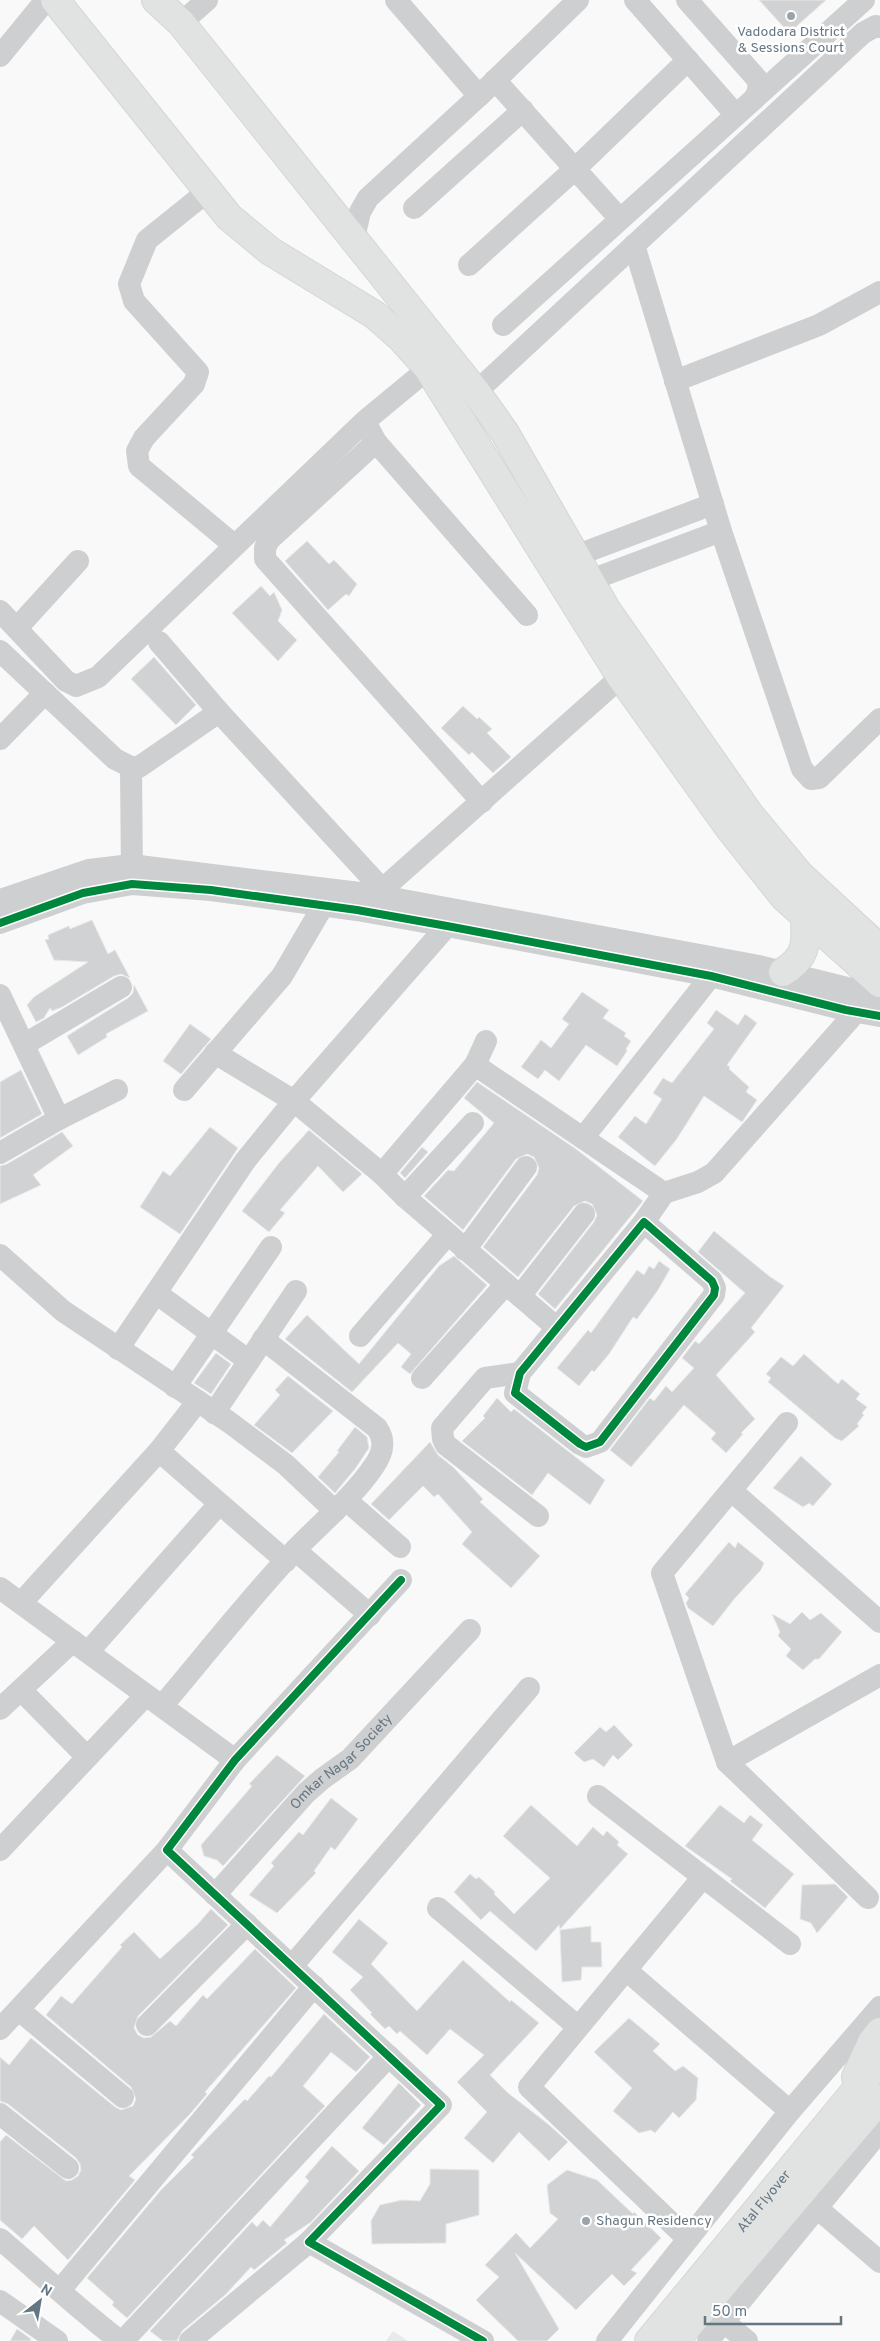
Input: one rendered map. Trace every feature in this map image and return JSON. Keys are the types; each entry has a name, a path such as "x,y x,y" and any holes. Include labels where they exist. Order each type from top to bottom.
{"main road":[{"path":"55,0 229,218 270,251 375,316 401,338 438,361 476,392 505,433 588,581 750,815 800,875 880,949"},
{"path":"156,0 181,23 354,238 438,361 621,677 730,829 784,898 805,916 871,996"},
{"path":"783,972 805,950 805,916"},
{"path":"846,2102 872,2042 880,2032"},
{"name":"Atal Flyover","path":"649,2341 880,2061"},
{"name":"Atal Flyover","path":"676,2341 880,2099"}],"street":[{"path":"0,56 46,0"},
{"path":"181,23 207,0"},
{"path":"396,0 479,96"},
{"path":"354,238 360,212 368,198 479,96 578,0"},
{"path":"635,0 736,115"},
{"path":"687,0 757,79 760,86 754,99"},
{"path":"503,325 864,0"},
{"path":"476,392 863,33 876,26 880,27"},
{"path":"469,265 575,169 688,60"},
{"path":"495,80 620,219"},
{"path":"414,208 522,110"},
{"path":"208,191 147,240 129,284 134,301 198,372 194,384 144,438 137,451 139,466 234,545"},
{"path":"634,245 712,504 802,770 811,779 819,778 880,720"},
{"path":"675,381 819,325 880,292"},
{"path":"0,611 66,681 76,686 98,678 234,545 365,421 438,361"},
{"path":"365,421 376,442 527,615"},
{"path":"376,442 270,540 265,548 265,559 482,802"},
{"path":"575,556 712,504"},
{"path":"588,581 721,531"},
{"path":"17,628 78,560"},
{"path":"159,642 379,892"},
{"path":"0,651 115,759 131,767 139,766 219,712"},
{"path":"379,892 621,677"},
{"path":"0,739 45,693"},
{"path":"131,767 132,874"},
{"path":"0,900 89,870 379,892 447,926 711,976 871,996"},
{"path":"0,923 132,874 211,890 323,906 424,913 783,972 871,996"},
{"path":"184,1090 282,976 323,906"},
{"path":"118,1349 245,1161 294,1101 447,926"},
{"path":"583,1138 711,976"},
{"path":"25,1044 121,987"},
{"path":"0,995 60,1119"},
{"path":"871,996 880,1016"},
{"path":"644,1222 712,1281 715,1288 714,1295 600,1442 586,1447 515,1393 520,1373 644,1222 664,1193 698,1182 714,1173 871,996"},
{"path":"382,1174 475,1065 486,1041"},
{"path":"215,1053 294,1101 382,1174 465,1250 556,1327"},
{"path":"475,1065 664,1193"},
{"path":"0,1153 117,1090"},
{"path":"405,1197 473,1123"},
{"path":"465,1250 526,1167"},
{"path":"422,1378 513,1290 584,1214"},
{"path":"360,1336 448,1234"},
{"path":"175,1387 270,1247"},
{"path":"0,1255 63,1311 206,1407 400,1547"},
{"path":"21,1603 159,1451 206,1407 249,1361 296,1291"},
{"path":"156,1292 249,1361"},
{"path":"0,1850 87,1757 154,1700 340,1505 374,1465 383,1448 382,1435 377,1428 264,1339"},
{"path":"520,1373 485,1378 442,1428 442,1433 446,1445 538,1516"},
{"path":"788,1423 662,1573 727,1762 868,1898"},
{"path":"159,1451 219,1504 370,1615"},
{"path":"732,1491 880,1622"},
{"path":"0,1709 21,1690 81,1647 219,1504"},
{"path":"0,2029 167,1850 235,1760 401,1580"},
{"path":"0,1588 235,1760"},
{"name":"Omkar Nagar Society","path":"216,1895 306,1792 350,1759 470,1630"},
{"path":"727,1762 880,1675"},
{"path":"292,1966 529,1688"},
{"path":"21,1690 87,1757"},
{"path":"598,1796 790,1944"},
{"path":"167,1850 441,2105 309,2242 190,2341"},
{"path":"688,2239 529,2087 703,1877"},
{"path":"438,1908 578,2027"},
{"path":"147,2025 247,1924"},
{"path":"626,1970 790,2110"},
{"path":"60,2290 314,1986"},
{"path":"607,2341 790,2110 880,2007"},
{"path":"19,2010 124,2097"},
{"path":"0,2239 60,2290 82,2312 96,2334 122,2341 389,2056"},
{"path":"0,2114 68,2168"},
{"path":"708,2341 880,2131"},
{"path":"817,2208 880,2262"},
{"path":"309,2242 483,2341"},
{"path":"3,2308 57,2341"},
{"path":"724,2322 747,2341"}],"shaded area":[{"path":"393,2331 408,2341 386,2341"}],"building":[{"name":"Vadodara District & Sessions Court","path":"759,0 826,0 789,33"},
{"path":"307,541 329,564 334,560 357,584 349,596 346,594 328,610 285,561"},
{"path":"261,586 270,596 274,592 282,610 278,621 297,640 278,661 232,613"},
{"path":"154,657 196,705 176,725 131,679"},
{"path":"463,706 492,729 487,733 511,757 493,773 472,752 469,755 441,728"},
{"path":"92,920 108,954 115,950 130,978 121,974 114,976 62,1007 52,1011 50,1008 44,1018 36,1022 27,1005 34,997 88,962 54,960 45,940 49,939 48,935 69,926 70,929"},
{"path":"134,985 148,1011 106,1034 107,1037 78,1055 67,1036 128,998 133,993"},
{"path":"582,992 609,1010 603,1018 626,1033 624,1036 631,1041 626,1049 627,1051 617,1066 586,1045 559,1081 545,1070 538,1079 521,1067 541,1040 551,1048 569,1024 562,1019"},
{"path":"716,1010 738,1025 745,1014 757,1023 727,1065 749,1087 746,1092 757,1100 742,1122 704,1096 676,1140 655,1166 618,1137 635,1116 646,1124 662,1099 653,1093 663,1078 672,1083 714,1029 707,1023"},
{"path":"190,1024 211,1039 181,1074 163,1061"},
{"path":"21,1070 42,1114 0,1138 0,1082"},
{"path":"477,1082 576,1149 643,1201 555,1309 538,1294 594,1222 597,1215 592,1204 585,1201 574,1206 518,1277 483,1247 537,1175 539,1168 534,1157 527,1154 516,1159 463,1230 424,1196 448,1170 454,1171 494,1123 464,1098"},
{"path":"210,1127 238,1148 180,1234 140,1207 163,1171 170,1176"},
{"path":"309,1130 362,1174 343,1192 318,1166 280,1210 285,1213 269,1232 242,1211 279,1163"},
{"path":"62,1132 73,1146 33,1175 41,1185 0,1204 0,1166 7,1164"},
{"path":"422,1147 428,1152 405,1178 400,1173"},
{"path":"714,1231 784,1286 751,1328 755,1332 716,1375 755,1419 741,1433 743,1434 726,1453 711,1439 716,1433 684,1405 631,1467 610,1450 650,1398 654,1401 666,1386 672,1392 694,1368 682,1358 695,1341 699,1344 745,1293 698,1252"},
{"path":"454,1256 487,1285 410,1374 401,1367 411,1354 398,1343 352,1392 285,1339 307,1315 359,1364 439,1266"},
{"path":"659,1261 670,1269 658,1290 637,1319 633,1317 609,1354 579,1386 557,1368 588,1330 591,1333 637,1270 644,1275 649,1266 654,1269"},
{"path":"216,1353 231,1364 211,1394 194,1383"},
{"path":"804,1354 838,1384 842,1379 860,1394 856,1399 867,1407 857,1424 859,1426 842,1441 835,1438 768,1382 771,1378 766,1374 781,1357 793,1366"},
{"path":"288,1376 333,1411 292,1453 254,1425 280,1395 275,1390"},
{"path":"497,1398 511,1412 514,1409 605,1480 590,1505 548,1473 532,1495 462,1441 485,1418 483,1416"},
{"path":"355,1427 367,1437 369,1448 335,1493 318,1477 339,1452 337,1451"},
{"path":"430,1442 438,1455 453,1467 483,1499 480,1502 540,1556 511,1588 462,1544 472,1532 438,1494 434,1497 423,1486 389,1520 371,1504"},
{"path":"801,1456 832,1484 813,1506 809,1503 803,1507 773,1488"},
{"path":"729,1542 735,1548 738,1542 764,1563 761,1570 735,1598 713,1626 688,1608 686,1603 689,1598 685,1594"},
{"path":"802,1612 810,1620 821,1613 842,1632 819,1659 815,1659 803,1670 786,1656 791,1649 778,1636 780,1632 772,1614 790,1624"},
{"path":"614,1725 633,1745 618,1760 613,1755 604,1767 593,1759 584,1762 574,1753 600,1727 606,1732"},
{"path":"277,1755 305,1776 223,1866 217,1860 204,1856 201,1845 252,1786 249,1784"},
{"path":"331,1798 358,1819 335,1850 331,1847 314,1871 316,1873 277,1913 249,1895 274,1866 271,1863 299,1832 303,1835"},
{"path":"531,1805 577,1846 593,1827 603,1836 607,1831 619,1842 617,1845 628,1854 560,1929 559,1925 536,1951 490,1911 481,1920 454,1892 470,1874 476,1879 479,1877 514,1914 550,1878 503,1836"},
{"path":"720,1805 744,1823 750,1815 763,1825 752,1840 794,1874 765,1908 730,1881 732,1879 685,1846"},
{"path":"835,1884 848,1897 817,1933 811,1923 800,1919 802,1885"},
{"path":"211,1909 228,1925 138,2016 134,2028 138,2035 144,2038 151,2037 170,2021 176,2026 203,1995 207,1999 255,1949 296,1988 205,2092 207,2094 189,2115 129,2176 135,2180 68,2260 34,2226 22,2239 0,2220 0,2142 6,2135 66,2181 78,2176 81,2170 76,2158 8,2104 0,2101 0,2057 9,2065 31,2038 115,2107 121,2110 133,2106 136,2099 131,2087 46,2015 61,1996 72,2004 122,1947 120,1945 134,1932 160,1959 198,1924"},
{"path":"359,1919 388,1943 371,1964 417,2011 463,1960 510,2002 511,2000 539,2023 490,2075 508,2093 568,2142 549,2161 519,2132 493,2163 464,2138 487,2112 457,2082 484,2055 450,2029 427,2055 400,2031 397,2034 389,2026 385,2029 370,2014 372,2013 350,1990 363,1977 332,1952"},
{"path":"591,1926 591,1942 601,1942 602,1967 582,1967 581,1980 562,1982 560,1930"},
{"path":"324,2014 370,2057 356,2072 331,2052 303,2086 325,2106 127,2318 112,2305 114,2302 87,2278 161,2190 194,2157 191,2155 245,2099 247,2101 269,2076 271,2077"},
{"path":"629,2018 660,2044 653,2051 675,2071 683,2066 698,2078 696,2100 679,2118 673,2112 655,2133 651,2130 639,2133 613,2111 632,2088 594,2052"},
{"path":"399,2083 421,2105 384,2145 362,2128"},
{"path":"332,2146 359,2171 311,2222 284,2240 287,2243 254,2270 251,2267 225,2295 182,2331 177,2341 163,2341 150,2331 252,2222 257,2227 263,2220 270,2227 309,2181 305,2177"},
{"path":"430,2169 479,2170 479,2215 446,2224 446,2243 372,2244 371,2221 380,2205 402,2200 420,2201 430,2184"},
{"path":"567,2170 597,2180 661,2238 631,2270 637,2273 624,2286 612,2274 576,2310 515,2253 559,2329 547,2341 518,2341 476,2300 499,2277 485,2265 516,2233 530,2248 558,2219 550,2213 547,2185"},
{"path":"17,2329 31,2339 30,2341 10,2341"}],"cycle path":[{"path":"0,923 83,893 132,884 211,890 357,910 447,926 711,976 846,1010 880,1016"},
{"path":"644,1222 712,1281 715,1288 714,1295 600,1442 586,1447 515,1393 520,1373 644,1222"},
{"path":"401,1580 235,1760 167,1850 441,2105 309,2242 483,2341"}],"place":[{"name":"Vadodara District & Sessions Court","path":"791,16"},
{"name":"Shagun Residency","path":"586,2221"}]}
